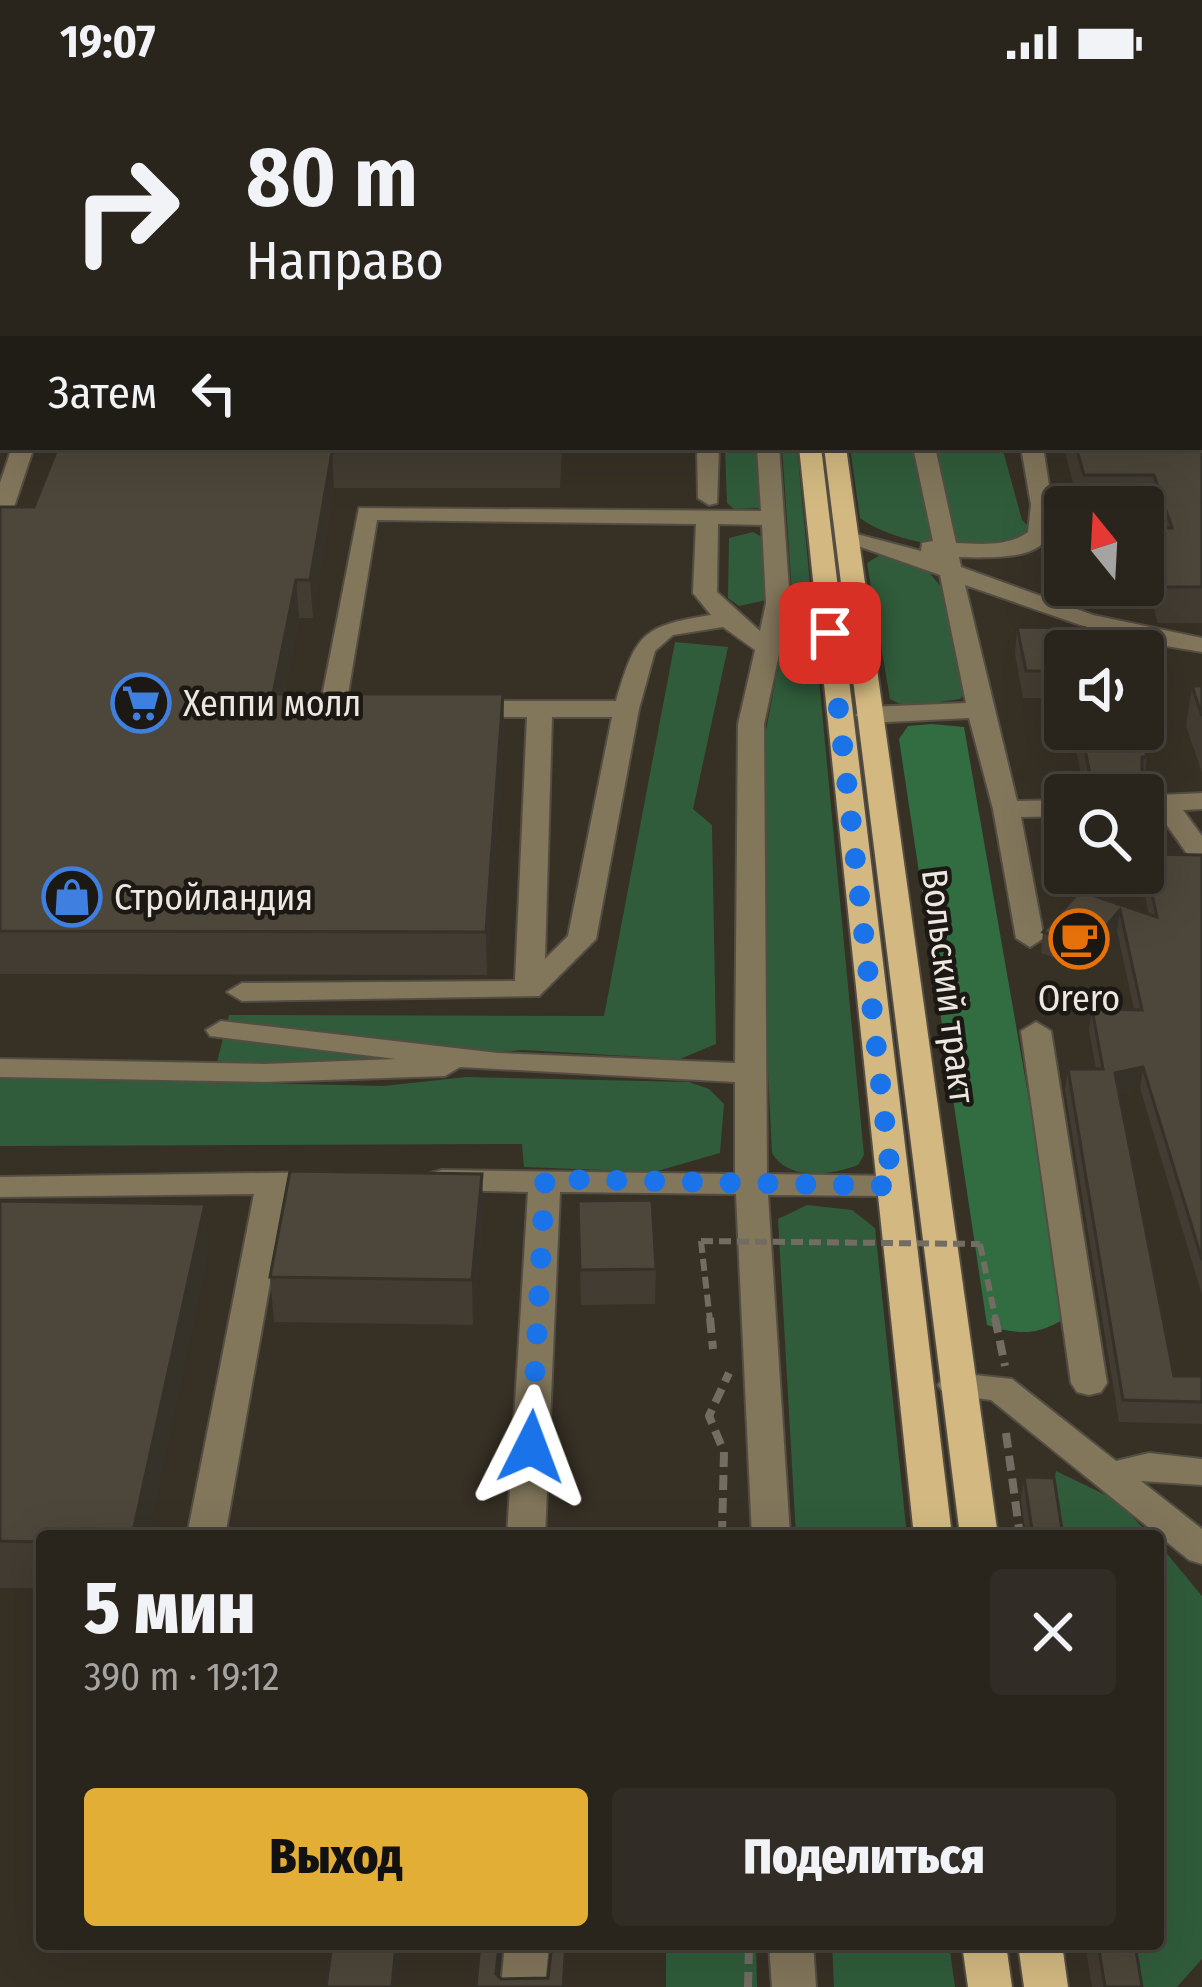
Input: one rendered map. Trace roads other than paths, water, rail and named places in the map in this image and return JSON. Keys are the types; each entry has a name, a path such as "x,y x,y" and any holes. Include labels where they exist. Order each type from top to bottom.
{"main road":[{"path":"810,450 932,1530"},
{"name":"Вольский тракт","path":"836,450 978,1530"},
{"path":"985,1950 989,1987"},
{"path":"1041,1950 1046,1987"}],"street":[{"path":"0,516 22,450"},
{"path":"708,450 705,593 728,619 765,646"},
{"path":"768,450 778,602 751,724 750,1073 751,1181 771,1530"},
{"path":"925,450 1006,809 1030,938"},
{"path":"951,560 1019,549 1037,540 1043,527 1032,450"},
{"path":"380,708 333,707 368,513 708,507 773,518"},
{"path":"849,539 951,560 1111,628 1171,644 1202,645"},
{"path":"242,992 529,990 582,938 626,709 644,648 666,629 728,619"},
{"path":"425,708 626,709"},
{"path":"529,990 541,710"},
{"path":"868,715 980,710"},
{"path":"1164,803 1202,801"},
{"path":"1006,809 1044,808"},
{"path":"1164,815 1202,855"},
{"path":"221,1030 498,1062 750,1073"},
{"path":"1036,1031 1089,1383"},
{"path":"0,1068 264,1073 395,1071 498,1062"},
{"path":"526,1530 545,1179"},
{"path":"409,1181 892,1186"},
{"path":"0,1187 363,1182"},
{"path":"207,1530 272,1183"},
{"path":"956,1385 1000,1388 1202,1550"},
{"path":"1109,1476 1148,1466 1202,1472"},
{"path":"523,1987 526,1950"},
{"path":"791,1950 794,1987"}],"place":[{"name":"Хеппи молл","path":"141,703"},
{"name":"Стройландия","path":"72,897"},
{"name":"Orero","path":"1079,939"}]}
